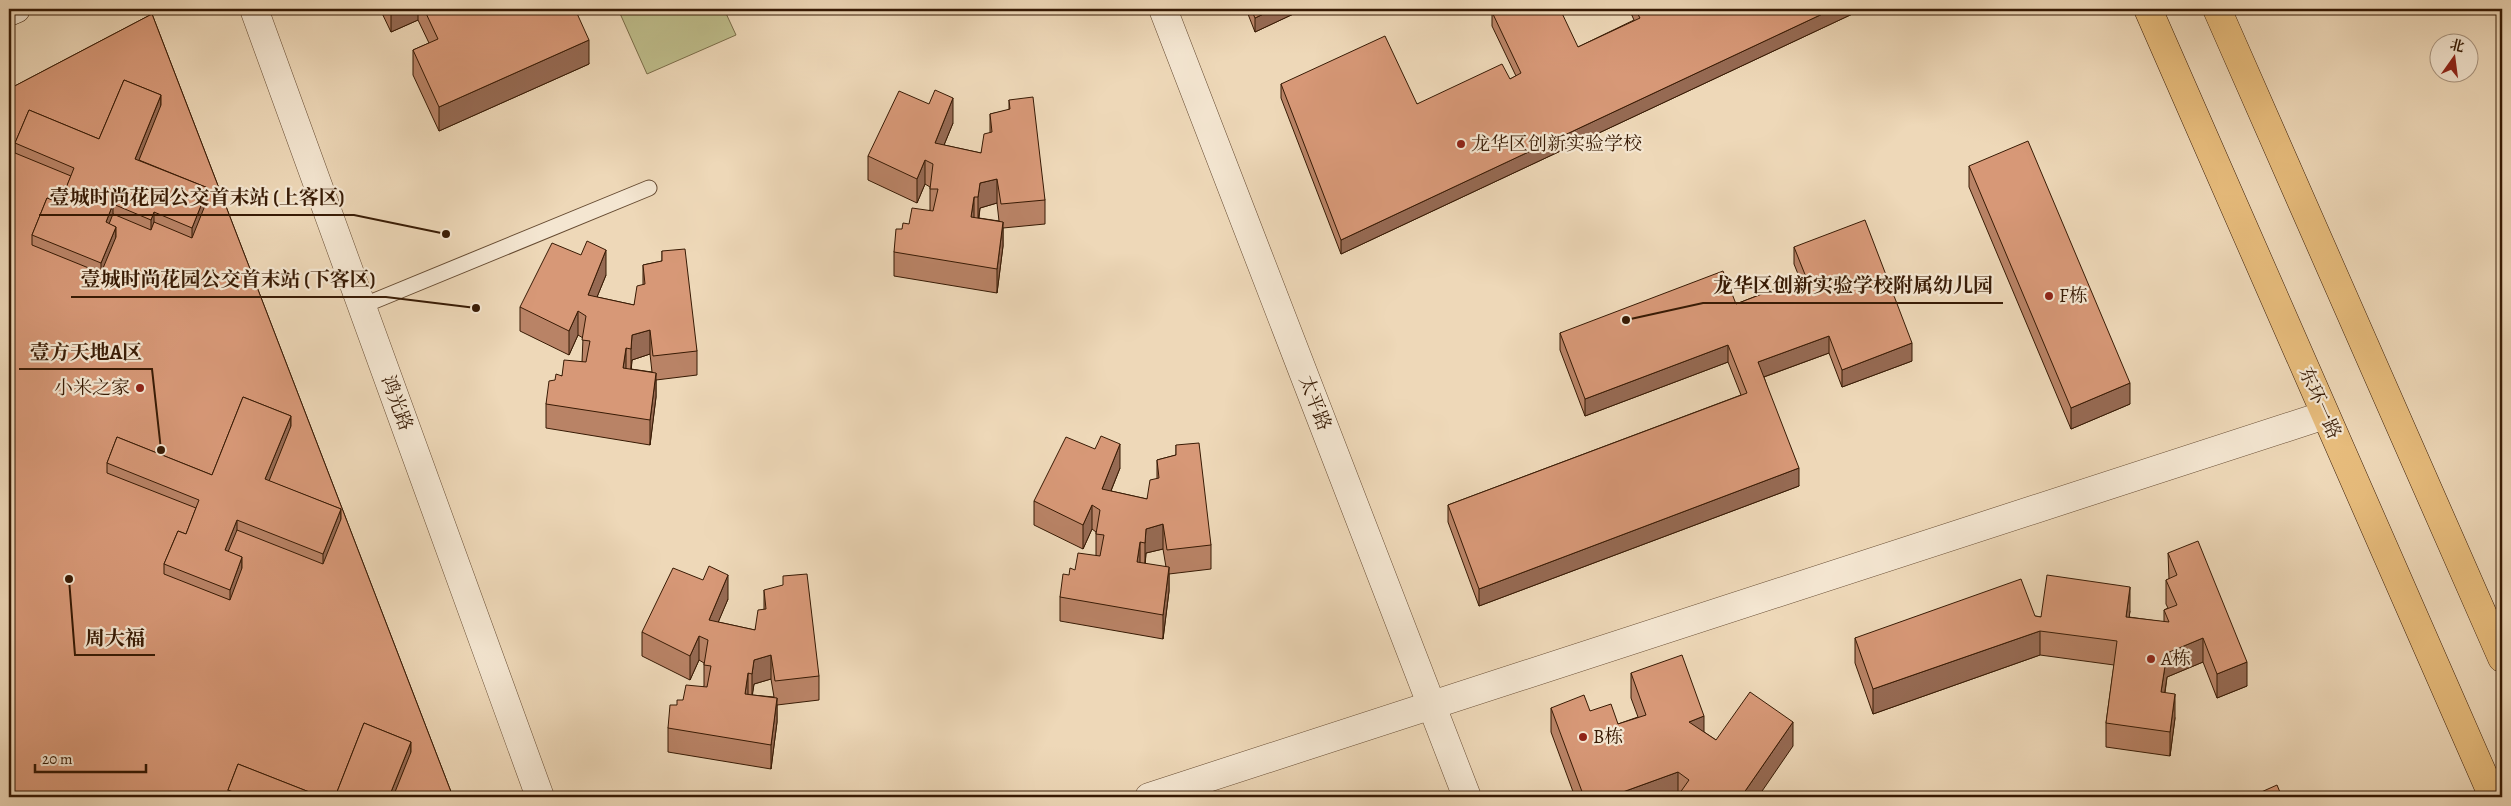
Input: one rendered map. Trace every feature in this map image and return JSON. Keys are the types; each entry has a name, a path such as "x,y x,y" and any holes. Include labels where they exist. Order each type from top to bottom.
{"main road":[{"name":"东环一路","path":"2148,9 2493,797"},
{"path":"2218,9 2502,658"}],"street":[{"path":"9,12 16,9"},
{"name":"鸿光路","path":"254,9 540,797"},
{"name":"太平路","path":"1163,9 1467,797"},
{"path":"1149,797 2325,415"}],"lane":[{"path":"362,306 649,188"}],"shaded area":[{"path":"618,9 724,9 736,35 647,74"}],"building":[{"path":"424,9 575,9 589,40 439,107 413,50 438,39"},
{"path":"1251,9 1274,9 1255,18"},
{"path":"1498,9 1560,9 1578,47 1640,18 1635,9 1833,9 1341,240 1281,84 1385,36 1417,104 1502,64 1510,79 1521,73 1492,12"},
{"path":"152,14 453,797 393,797 411,752 411,742 364,723 335,797 322,797 238,764 228,790 228,797 9,797 9,89","holes":["124,80 161,95 161,105 139,160 208,188 208,198 192,238 154,222 151,230 113,214 109,224 116,227 116,237 101,273 32,245 32,235 47,198 60,203 71,176 15,153 15,143 29,110 99,139","243,397 291,416 291,426 269,481 341,509 341,519 323,564 237,530 228,552 242,557 242,568 230,600 164,574 164,564 178,531 186,534 196,508 107,473 107,463 117,437 212,475"]},
{"path":"124,80 161,95 135,159 208,188 192,228 154,212 151,220 113,204 106,222 116,227 101,263 32,235 47,198 60,203 74,168 15,143 29,110 99,139"},
{"path":"935,90 953,98 935,143 981,153 984,134 992,132 990,114 1010,109 1009,100 1033,97 1045,200 1001,204 997,179 980,183 978,197 974,197 971,217 1003,222 997,269 894,252 896,229 902,229 903,223 909,224 912,208 933,211 938,189 930,189 933,164 925,160 917,179 868,156 899,91 929,104"},
{"name":"F栋","path":"2028,141 2130,383 2071,408 1969,166"},
{"path":"1865,220 1912,343 1842,370 1829,336 1758,362 1799,468 1479,589 1448,505 1747,393 1728,345 1585,399 1560,333 1723,271 1736,304 1806,277 1794,247"},
{"path":"587,241 606,250 588,295 634,305 637,286 645,284 643,265 662,261 662,251 685,249 697,351 653,356 650,330 632,335 631,349 626,348 623,368 656,373 650,420 546,404 549,381 555,380 556,374 562,376 564,360 586,362 590,341 582,340 586,316 578,311 569,331 520,307 552,243 581,255"},
{"path":"243,397 291,416 265,479 341,509 323,554 237,520 225,550 242,557 230,590 164,564 178,531 186,534 199,500 107,463 117,437 212,475"},
{"path":"1101,436 1120,444 1102,489 1147,499 1150,480 1159,478 1157,460 1176,455 1176,445 1199,443 1211,545 1167,550 1163,524 1146,529 1145,543 1140,542 1137,562 1169,567 1163,615 1060,597 1063,574 1069,575 1070,568 1075,570 1078,553 1100,556 1104,535 1096,534 1100,510 1092,505 1083,525 1034,501 1066,437 1095,449"},
{"name":"A栋","path":"2198,541 2247,662 2217,674 2203,638 2167,653 2161,692 2175,694 2170,732 2106,723 2117,641 2040,631 1873,689 1855,638 2021,579 2035,616 2041,617 2047,575 2130,587 2126,617 2169,622 2164,610 2177,605 2166,580 2177,575 2168,553"},
{"path":"709,566 728,575 709,620 755,630 758,610 766,609 764,590 783,585 783,576 807,574 819,676 775,681 771,655 754,660 752,674 748,673 745,694 777,698 771,745 668,728 670,705 677,705 677,700 683,700 686,685 707,687 711,666 704,665 708,640 699,636 690,656 642,632 673,568 703,580"},
{"name":"B栋","path":"1682,655 1704,716 1689,722 1716,740 1750,692 1793,722 1741,797 1677,797 1689,780 1678,772 1620,793 1621,797 1584,797 1551,708 1584,695 1590,711 1611,704 1618,724 1646,715 1631,673"},
{"path":"364,723 411,742 389,797 335,797"},
{"path":"238,764 322,797 246,797 228,790"},
{"path":"2277,785 2282,797 2250,797"}],"place":[{"name":"龙华区创新实验学校","path":"1461,144"},
{"name":"壹城时尚花园公交首末站 (上客区)","path":"446,234"},
{"name":"F栋","path":"2049,296"},
{"name":"壹城时尚花园公交首末站 (下客区)","path":"476,308"},
{"name":"龙华区创新实验学校附属幼儿园","path":"1626,320"},
{"name":"小米之家","path":"140,388"},
{"name":"壹方天地A区","path":"161,450"},
{"name":"周大福","path":"69,579"},
{"name":"A栋","path":"2151,659"},
{"name":"B栋","path":"1583,737"}]}
